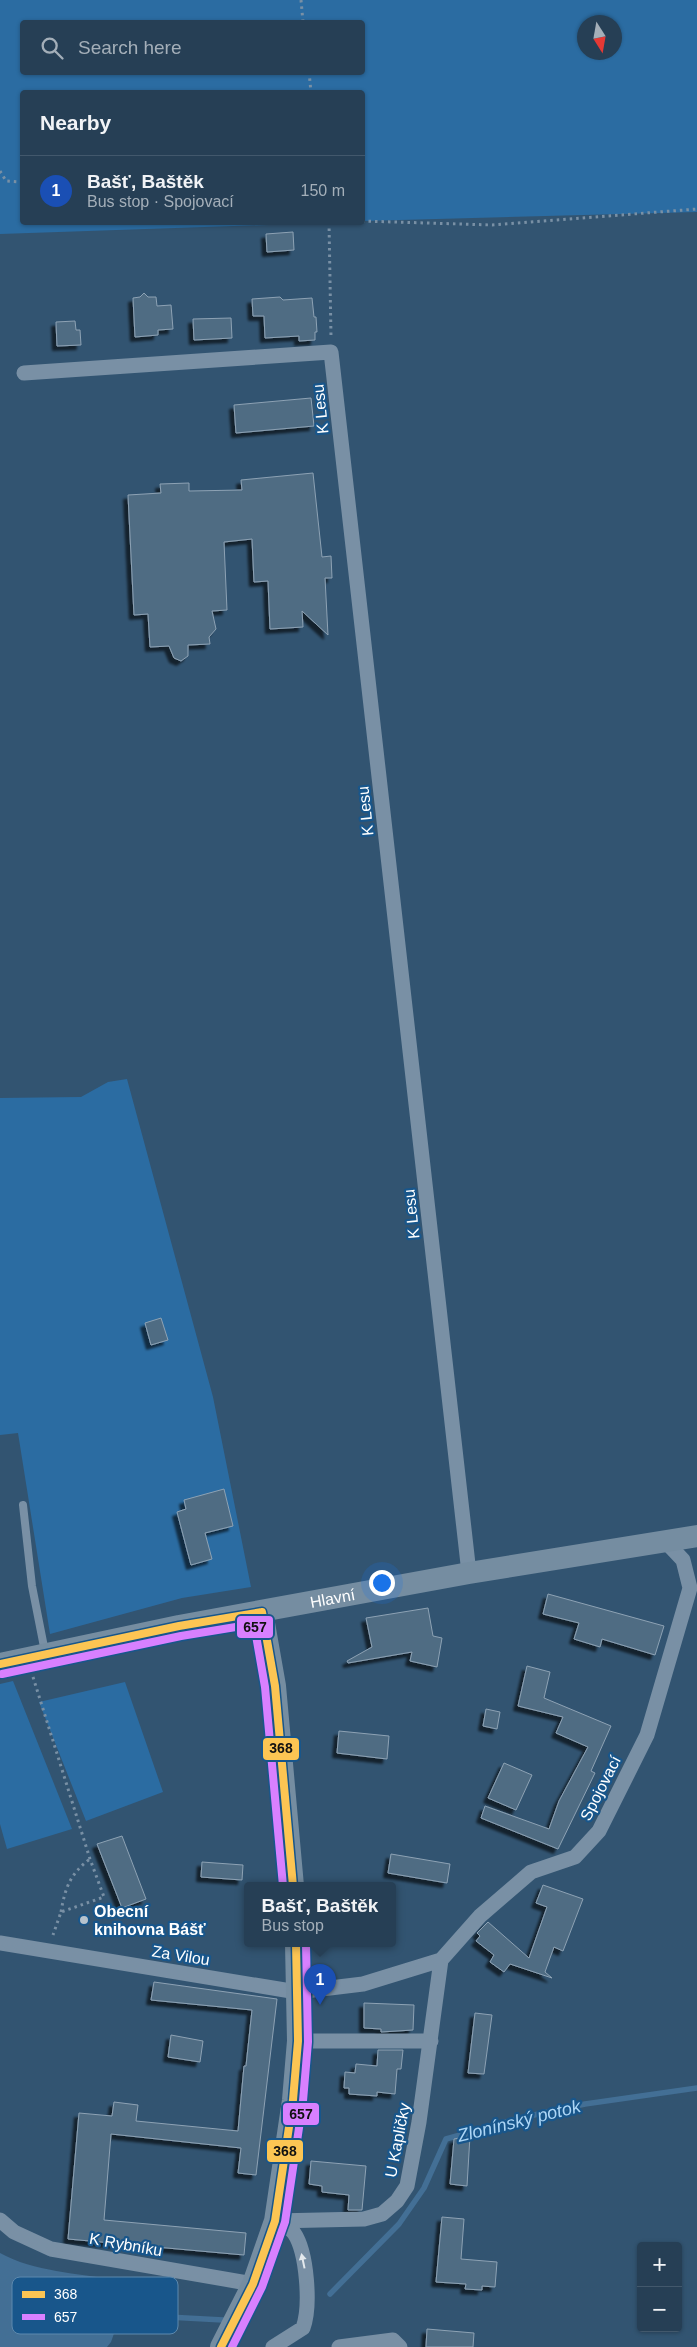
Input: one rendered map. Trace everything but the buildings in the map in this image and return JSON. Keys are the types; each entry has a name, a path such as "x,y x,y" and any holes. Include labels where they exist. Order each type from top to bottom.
{"street":[{"path":"24,373 332,352"},
{"name":"K Lesu","path":"332,352 468,1573"},
{"name":"Hlavní","path":"0,1664 179,1626 468,1573 697,1536"},
{"path":"666,1542 683,1560 690,1588"},
{"name":"Spojovací","path":"441,1960 480,1916 531,1872 575,1856 599,1831 646,1735 690,1588 697,1571"},
{"path":"262,1612 275,1686 293,1882"},
{"name":"Za Vilou","path":"0,1943 297,1992"},
{"path":"221,2347 253,2284 275,2221 292,2100 298,2041 296,1947"},
{"path":"297,1992 363,1984 441,1960"},
{"name":"U Kapličky","path":"275,2221 364,2219 382,2214 396,2201 407,2186 431,2041 441,1960"},
{"path":"298,2041 431,2041"},
{"name":"K Rybníku","path":"0,2220 14,2232 51,2249 253,2284"},
{"path":"273,2347 304,2328 308,2310 309,2291 298,2240 292,2231 275,2221"},
{"path":"339,2347 393,2340 400,2347"}],"lane":[{"path":"23,1505 32,1586 36,1655"}],"path":[{"path":"301,0 303,20"},
{"path":"309,75 311,90"},
{"path":"0,171 6,181 20,182"},
{"path":"365,221 492,225 697,209"},
{"path":"329,225 332,352"},
{"path":"36,1655 90,1859 104,1897 61,1912"},
{"path":"48,1952 61,1912 65,1891 77,1869 90,1859"}],"shaded area":[{"path":"0,0 697,0 697,212 365,221 365,90 20,90 20,225 267,225 0,234"},
{"path":"127,1079 213,1397 251,1587 182,1598 50,1634 18,1433 0,1435 0,1098 81,1097 108,1082"},
{"path":"13,1681 72,1829 7,1849 0,1824 0,1684"},
{"path":"125,1682 163,1792 86,1821 39,1702"},
{"path":"0,2253 42,2268 95,2277 12,2277 12,2334 114,2334 107,2347 0,2347"}],"waterway":[{"name":"Zlonínský potok","path":"330,2294 399,2224 424,2188 446,2139 520,2118 585,2104 697,2088"},
{"name":"Zlonínský potok","path":"178,2318 223,2320"}],"transit line":[{"name":"368","path":"262,1612 275,1686 293,1882"},
{"name":"368","path":"0,1664 179,1626 262,1612"},
{"name":"657","path":"2,1674 181,1636 254,1624 265,1687 283,1882"},
{"name":"368","path":"221,2347 253,2284 275,2221 293,2100 298,2041 296,1947"},
{"name":"657","path":"232,2347 262,2287 285,2222 303,2101 308,2042 306,1947"}],"place":[{"name":"Obecní knihovna Bášť","path":"84,1920"},
{"name":"Bašť, Baštěk","path":"320,2005"}]}
